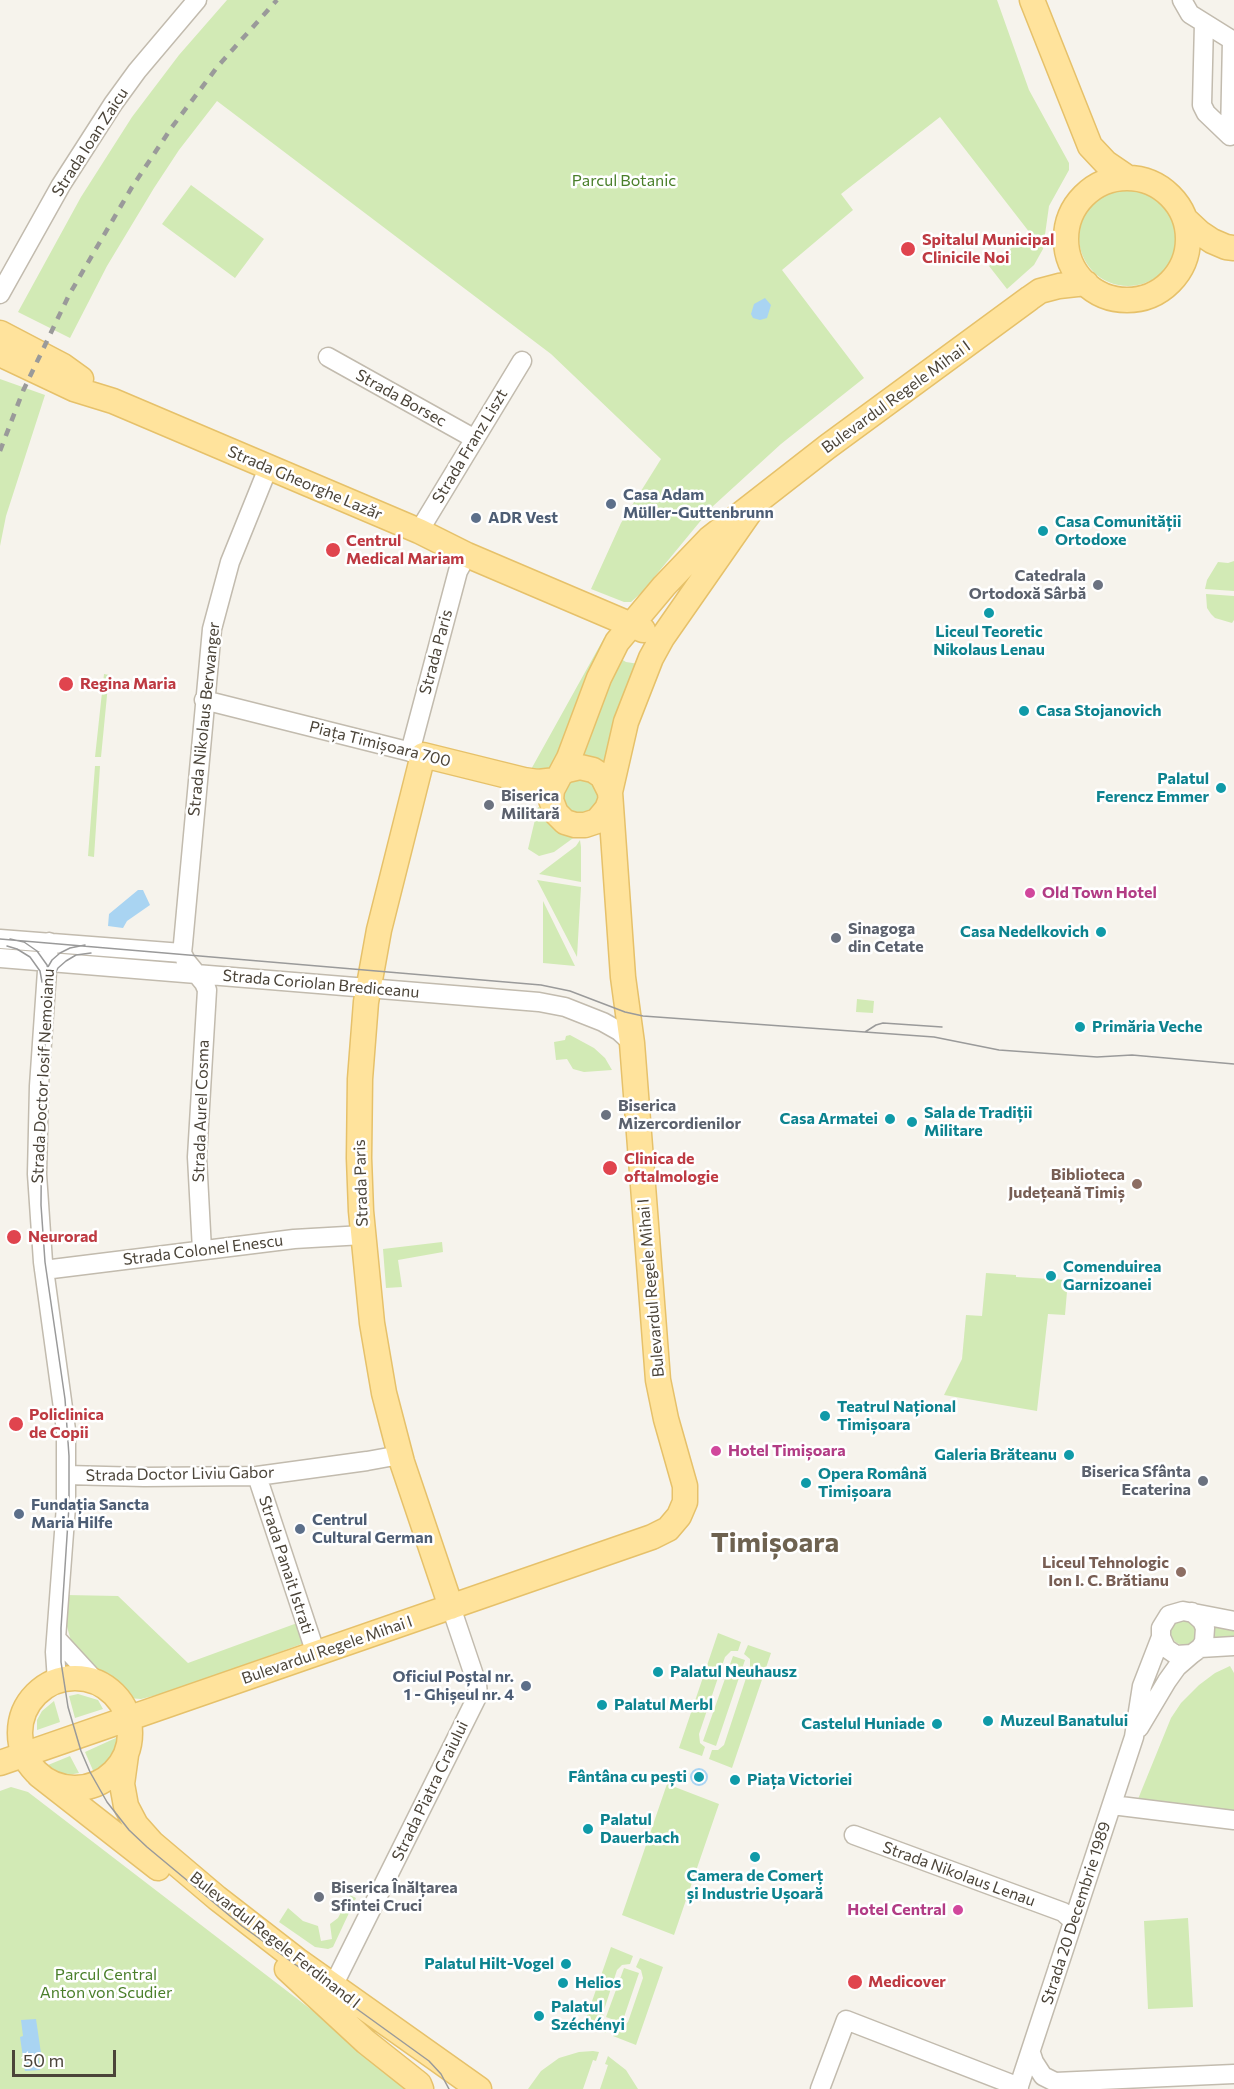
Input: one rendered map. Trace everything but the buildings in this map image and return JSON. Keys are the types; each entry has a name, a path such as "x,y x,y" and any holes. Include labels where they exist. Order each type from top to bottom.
{"main road":[{"path":"1032,0 1090,146 1106,163 1128,178"},
{"path":"1090,146 1088,183 1085,195 1069,221 1067,247 1073,266 1086,284 1109,297 1124,300 1140,299 1168,285 1183,264 1188,240 1185,219"},
{"path":"1085,195 1107,182 1128,178 1149,182 1163,190 1175,201 1185,219 1200,233 1230,247"},
{"name":"Bulevardul Regele Mihai I","path":"559,777 599,678 617,642 664,586 710,540 827,447 1040,291 1061,261 1067,247"},
{"path":"1183,264 1203,254 1230,247"},
{"name":"Bulevardul Regele Mihai I","path":"1040,291 1065,285 1086,284"},
{"name":"Strada Gheorghe Lazăr","path":"0,333 63,366 112,401"},
{"name":"Strada Gheorghe Lazăr","path":"0,354 74,389 112,401 419,531 467,555 662,638"},
{"name":"Bulevardul Regele Mihai I","path":"0,1763 658,1534 674,1523 684,1506 685,1486 666,1419 658,1380 633,1043 623,977 619,896 610,797 626,722 645,671 662,638 754,506"},
{"name":"Piața Timișoara 700","path":"417,753 524,780 538,782 559,777"},
{"name":"Strada Paris","path":"417,753 368,988 362,1034 359,1111 360,1183 363,1235 377,1358 400,1455 451,1607"},
{"path":"580,767 593,770 602,776 610,797 603,816 585,825 570,824 561,819 552,805 551,795 559,777 567,770 580,767"},
{"path":"24,1755 20,1731 24,1712 29,1702 42,1689 57,1681 79,1678 106,1687 120,1701 129,1719"},
{"name":"Bulevardul Regele Ferdinand I","path":"129,1719 131,1736 122,1777 124,1798 132,1819 145,1837 217,1898 333,1986 479,2089"},
{"name":"Bulevardul Regele Ferdinand I","path":"24,1755 39,1775 294,1975 366,2042 422,2088"},
{"path":"39,1775 57,1785 85,1787 110,1776 126,1755"}],"street":[{"name":"Strada Ioan Zaicu","path":"0,294 61,185 113,104 137,71 196,0"},
{"path":"1182,0 1188,12 1228,36 1233,42 1230,136 1206,113 1202,105 1204,23"},
{"name":"Strada Borsec","path":"328,357 475,438"},
{"name":"Strada Franz Liszt","path":"419,531 522,361"},
{"name":"Strada Nikolaus Berwanger","path":"182,953 210,641 220,592 231,558 268,468"},
{"name":"Strada Paris","path":"417,753 458,571 467,555"},
{"name":"Piața Timișoara 700","path":"204,700 417,753"},
{"path":"0,939 182,953 197,974"},
{"name":"Strada Doctor Iosif Nemoianu","path":"49,942 37,1145 38,1205 44,1270 66,1430 66,1506 55,1663 57,1681"},
{"name":"Strada Coriolan Brediceanu","path":"0,958 532,1001 557,1005 603,1022 620,1031 633,1043"},
{"name":"Strada Aurel Cosma","path":"197,974 207,990 197,1157 202,1251"},
{"name":"Strada Colonel Enescu","path":"44,1270 294,1239 363,1235"},
{"name":"Strada Doctor Liviu Gabor","path":"67,1474 144,1477 257,1476 400,1455"},
{"name":"Strada Panait Istrati","path":"257,1476 316,1654"},
{"name":"Strada Piatra Craiului","path":"333,1986 478,1693 451,1607"},
{"path":"1234,1621 1184,1611 1169,1615 1161,1628 1161,1637 1166,1648 1172,1653 1184,1656 1196,1651 1234,1646"},
{"path":"1192,1612 1202,1621 1205,1628 1204,1642 1196,1651"},
{"name":"Strada 20 Decembrie 1989","path":"1018,2088 1071,1915 1112,1805 1134,1737 1142,1686 1161,1637"},
{"path":"57,1639 92,1677 106,1687"},
{"name":"Strada 20 Decembrie 1989","path":"1134,1737 1177,1667 1196,1651"},
{"path":"1112,1805 1234,1820"},
{"name":"Strada Nikolaus Lenau","path":"854,1835 1071,1915"},
{"path":"820,2089 846,2020 1018,2088"},
{"path":"1030,2053 1043,2076 1058,2082 1234,2074"}],"green space":[{"name":"Parcul Botanic","path":"227,0 997,0 1029,90 1069,163 1069,170 1049,206 1043,249 1034,265 1007,289 989,266 1030,233 940,117 841,194 853,210 782,270 864,378 781,444 712,507 642,592 631,602 624,602 591,589 621,523 661,459 551,354 217,101 179,150 154,188 107,266 70,338 18,312 81,197 132,117 179,55"},
{"path":"191,185 264,239 235,278 162,224"},
{"path":"1128,188 1147,192 1163,202 1173,218 1177,237 1173,256 1163,272 1147,282 1128,286 1109,282 1093,272 1083,256 1079,237 1083,218 1093,202 1109,192"},
{"path":"0,379 45,395 6,516 0,546"},
{"path":"1234,561 1234,591 1205,589 1207,580 1218,562"},
{"path":"1206,594 1234,596 1232,623 1215,618 1211,614 1207,608"},
{"path":"604,638 612,642 558,768 529,773"},
{"path":"618,657 626,662 639,664 607,773 575,763"},
{"path":"104,674 109,675 101,757 95,757"},
{"path":"95,766 100,766 94,857 88,856"},
{"path":"578,772 603,788 594,816 564,813 560,785"},
{"path":"538,807 545,809 576,836 554,852 539,856 528,849"},
{"path":"580,840 581,882 539,874 576,846"},
{"path":"537,880 581,887 577,957"},
{"path":"543,901 575,966 543,963"},
{"path":"857,999 874,1001 873,1013 856,1012"},
{"path":"570,1035 594,1048 605,1058 612,1070 584,1072 573,1069 567,1059 556,1060 554,1042 565,1040 566,1036"},
{"path":"442,1242 443,1252 398,1260 402,1287 386,1288 383,1249"},
{"path":"986,1273 1068,1280 1065,1315 1048,1314 1037,1411 944,1395 962,1359 966,1315 982,1316"},
{"path":"66,1595 118,1596 188,1663 300,1622 307,1642 173,1691 141,1699 128,1698 113,1691 73,1648 66,1623"},
{"path":"1184,1619 1193,1623 1197,1632 1193,1641 1184,1645 1175,1641 1171,1632 1175,1623"},
{"path":"1210,1624 1234,1630 1234,1636 1210,1641"},
{"path":"718,1633 741,1642 738,1651 731,1651 725,1657 699,1734 700,1743 705,1747 702,1756 679,1748"},
{"path":"748,1645 771,1653 732,1768 709,1759 712,1750 718,1750 724,1745 750,1666 750,1659 744,1654"},
{"path":"733,1656 745,1660 716,1746 703,1741"},
{"path":"1230,1666 1234,1673 1234,1815 1136,1804 1171,1718 1181,1703 1199,1685 1215,1673"},
{"path":"78,1694 98,1700 103,1709 75,1718 69,1696"},
{"path":"54,1701 60,1722 37,1730 37,1720 42,1711"},
{"path":"118,1737 118,1746 106,1768 95,1775 85,1752"},
{"path":"70,1756 79,1773 63,1776 54,1772 48,1765"},
{"path":"667,1784 719,1804 674,1935 622,1915"},
{"name":"Parcul Central Anton von Scudier","path":"11,1787 28,1792 395,2074 407,2089 0,2089 0,1791"},
{"path":"350,1895 356,1898 333,1947 328,1949 315,1947 279,1922 288,1908 303,1921 318,1926 321,1941 332,1939 330,1924 338,1918"},
{"path":"1188,1918 1193,2007 1148,2009 1144,1921"},
{"path":"611,1947 633,1956 630,1964 622,1965 617,1970 603,2013 604,2020 609,2024 606,2033 584,2024"},
{"path":"640,1958 663,1967 636,2045 613,2036 617,2026 623,2026 628,2022 643,1978 641,1970 636,1967"},
{"path":"624,1968 639,1973 622,2023 606,2017"},
{"path":"579,2052 599,2052 596,2061 593,2060 583,2089 528,2089 541,2071 559,2058"},
{"path":"608,2056 626,2070 638,2089 600,2089 608,2065 605,2064"}],"water":[{"path":"765,298 771,305 767,318 760,320 753,318 751,314 754,304"},
{"path":"138,890 143,890 150,905 127,921 123,928 108,926 109,914"},
{"name":"Fântâna cu pești","path":"695,1768 703,1768 708,1773 706,1784 695,1786 690,1781 690,1773"},
{"path":"36,2019 41,2053 38,2053 40,2070 25,2071 20,2037 23,2036 21,2020"}],"tram line":[{"path":"0,939 541,985 570,991 625,1012 643,1016 934,1037 999,1050 1097,1057 1132,1055 1234,1064"},
{"path":"10,939 24,942 37,951 47,965 50,978 42,1086 41,1205 45,1262 65,1399 69,1456 69,1506 61,1662 68,1707 81,1751 107,1802 129,1830 147,1847 242,1926 429,2061 441,2074 449,2089"},
{"path":"45,972 52,960 60,953 85,945"},
{"path":"7,946 30,957 40,971 42,982"},
{"path":"50,983 58,968 66,961 76,955 91,953"},
{"path":"865,1032 883,1023 942,1027"}],"railway":[{"path":"0,451 23,391 69,295 132,187 172,127 218,66 277,0"}],"place":[{"name":"Spitalul Municipal Clinicile Noi","path":"908,249"},
{"name":"Casa Adam Müller-Guttenbrunn","path":"611,504"},
{"name":"ADR Vest","path":"476,518"},
{"name":"Casa Comunității Ortodoxe","path":"1043,531"},
{"name":"Centrul Medical Mariam","path":"333,550"},
{"name":"Catedrala Ortodoxă Sârbă","path":"1098,585"},
{"name":"Liceul Teoretic Nikolaus Lenau","path":"989,613"},
{"name":"Regina Maria","path":"66,684"},
{"name":"Casa Stojanovich","path":"1024,711"},
{"name":"Palatul Ferencz Emmer","path":"1221,788"},
{"name":"Biserica Militară","path":"489,805"},
{"name":"Old Town Hotel","path":"1030,893"},
{"name":"Casa Nedelkovich","path":"1101,932"},
{"name":"Sinagoga din Cetate","path":"836,938"},
{"name":"Primăria Veche","path":"1080,1027"},
{"name":"Biserica Mizercordienilor","path":"606,1115"},
{"name":"Casa Armatei","path":"890,1119"},
{"name":"Sala de Tradiții Militare","path":"912,1122"},
{"name":"Clinica de oftalmologie","path":"610,1168"},
{"name":"Biblioteca Județeană Timiș","path":"1137,1184"},
{"name":"Neurorad","path":"14,1237"},
{"name":"Comenduirea Garnizoanei","path":"1051,1276"},
{"name":"Teatrul Național Timișoara","path":"825,1416"},
{"name":"Policlinica de Copii","path":"16,1424"},
{"name":"Hotel Timișoara","path":"716,1451"},
{"name":"Galeria Brăteanu","path":"1069,1455"},
{"name":"Biserica Sfânta Ecaterina","path":"1203,1481"},
{"name":"Opera Română Timișoara","path":"806,1483"},
{"name":"Fundația Sancta Maria Hilfe","path":"19,1514"},
{"name":"Centrul Cultural German","path":"300,1529"},
{"name":"Liceul Tehnologic Ion I. C. Brătianu","path":"1181,1572"},
{"name":"Palatul Neuhausz","path":"658,1672"},
{"name":"Oficiul Poștal nr. 1 - Ghișeul nr. 4","path":"526,1686"},
{"name":"Palatul Merbl","path":"602,1705"},
{"name":"Muzeul Banatului","path":"988,1721"},
{"name":"Castelul Huniade","path":"937,1724"},
{"name":"Fântâna cu pești","path":"699,1777"},
{"name":"Piața Victoriei","path":"735,1780"},
{"name":"Palatul Dauerbach","path":"588,1829"},
{"name":"Camera de Comerț și Industrie Ușoară","path":"755,1857"},
{"name":"Biserica Înălțarea Sfintei Cruci","path":"319,1897"},
{"name":"Hotel Central","path":"958,1910"},
{"name":"Palatul Hilt-Vogel","path":"566,1964"},
{"name":"Medicover","path":"855,1982"},
{"name":"Helios","path":"563,1983"},
{"name":"Palatul Széchényi","path":"539,2016"}],"district":[{"name":"Timișoara","path":"775,1543"}]}
